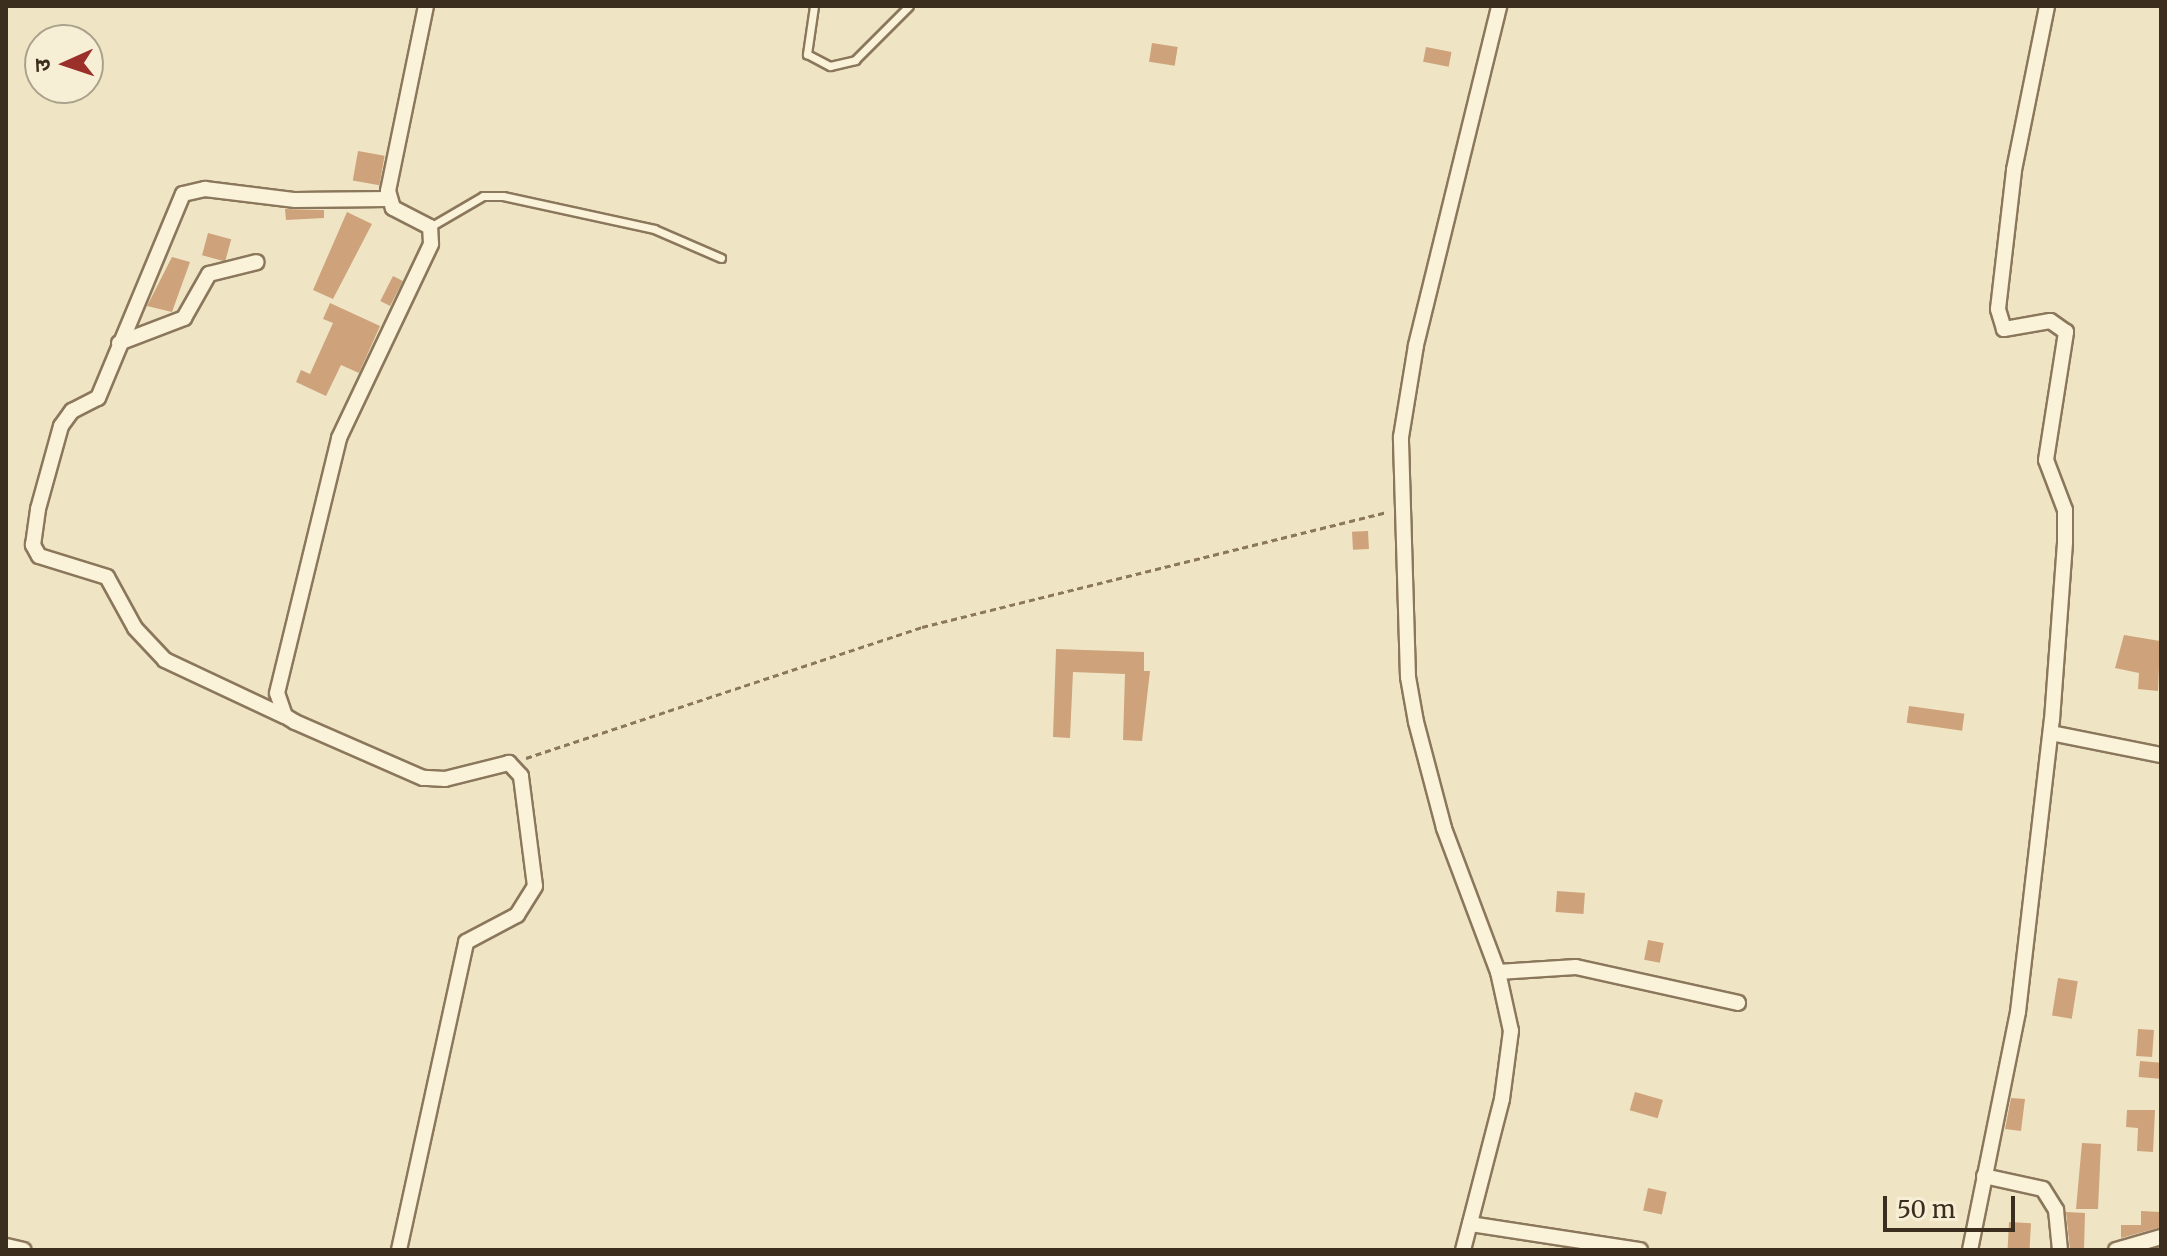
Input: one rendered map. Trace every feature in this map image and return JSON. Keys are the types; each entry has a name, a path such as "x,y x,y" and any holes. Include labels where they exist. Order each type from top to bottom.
{"street":[{"path":"285,716 279,705 280,673 339,438 431,244 430,227 397,211 388,199 426,6"},
{"path":"1463,1250 1509,1066 1511,1031 1498,972 1444,828 1416,722 1402,508 1401,437 1412,370 1499,6"},
{"path":"1970,1250 2018,1012 2051,733 2066,520 2046,460 2067,344 2057,322 2012,331 2000,324 1998,309 2014,170 2047,6"},
{"path":"388,199 295,200 205,189 183,194 153,278 119,343 98,398 72,411 61,426 38,509 35,551 107,577 135,628 165,660 285,716 433,781 515,764 535,886 517,915 466,942 399,1250"},
{"path":"119,343 184,318 209,274 257,262"},
{"path":"2051,733 2161,755"},
{"path":"1498,972 1576,967 1738,1003"},
{"path":"1984,1176 2043,1189 2056,1210 2060,1250"},
{"path":"1470,1224 1640,1250"},
{"path":"2116,1250 2161,1237"},
{"path":"6,1246 24,1250"}],"lane":[{"path":"814,6 807,54 830,66 855,60 909,6"},
{"path":"430,227 483,196 503,196 654,229 721,258"}],"path":[{"path":"515,764 544,748 922,627 1402,508"}],"building":[{"path":"1152,43 1178,47 1175,66 1149,62"},
{"path":"1426,47 1452,52 1449,67 1423,62"},
{"path":"358,151 385,156 379,185 353,181"},
{"path":"285,209 324,210 324,218 286,220"},
{"path":"347,212 372,224 333,299 313,290"},
{"path":"208,233 231,239 225,261 202,255"},
{"path":"172,257 190,262 172,312 147,306"},
{"path":"393,276 403,281 390,306 380,301"},
{"path":"330,303 380,326 359,373 341,365 326,396 296,382 301,370 310,374 333,323 323,319"},
{"path":"1368,531 1369,549 1353,550 1352,532"},
{"path":"2124,635 2160,641 2158,691 2138,689 2139,673 2115,668"},
{"path":"1056,649 1144,652 1144,671 1150,671 1142,741 1123,740 1125,674 1073,672 1070,738 1053,737"},
{"path":"1909,706 1964,714 1962,731 1907,723"},
{"path":"1557,891 1585,893 1583,914 1556,912"},
{"path":"1648,940 1664,943 1660,963 1644,960"},
{"path":"2058,978 2078,981 2072,1019 2052,1016"},
{"path":"2138,1029 2154,1030 2152,1057 2136,1056"},
{"path":"2140,1061 2161,1063 2160,1079 2139,1077"},
{"path":"1635,1092 1663,1100 1658,1118 1630,1110"},
{"path":"2011,1098 2025,1099 2021,1131 2005,1129"},
{"path":"2127,1110 2155,1110 2153,1152 2137,1151 2138,1128 2126,1127"},
{"path":"2082,1143 2101,1144 2098,1209 2076,1209"},
{"path":"1648,1188 1667,1192 1662,1214 1643,1210"},
{"path":"2141,1211 2161,1212 2161,1227 2121,1238 2121,1225 2141,1225"},
{"path":"2066,1212 2085,1213 2084,1250 2070,1250"},
{"path":"2009,1222 2031,1223 2030,1250 2008,1250"}]}
